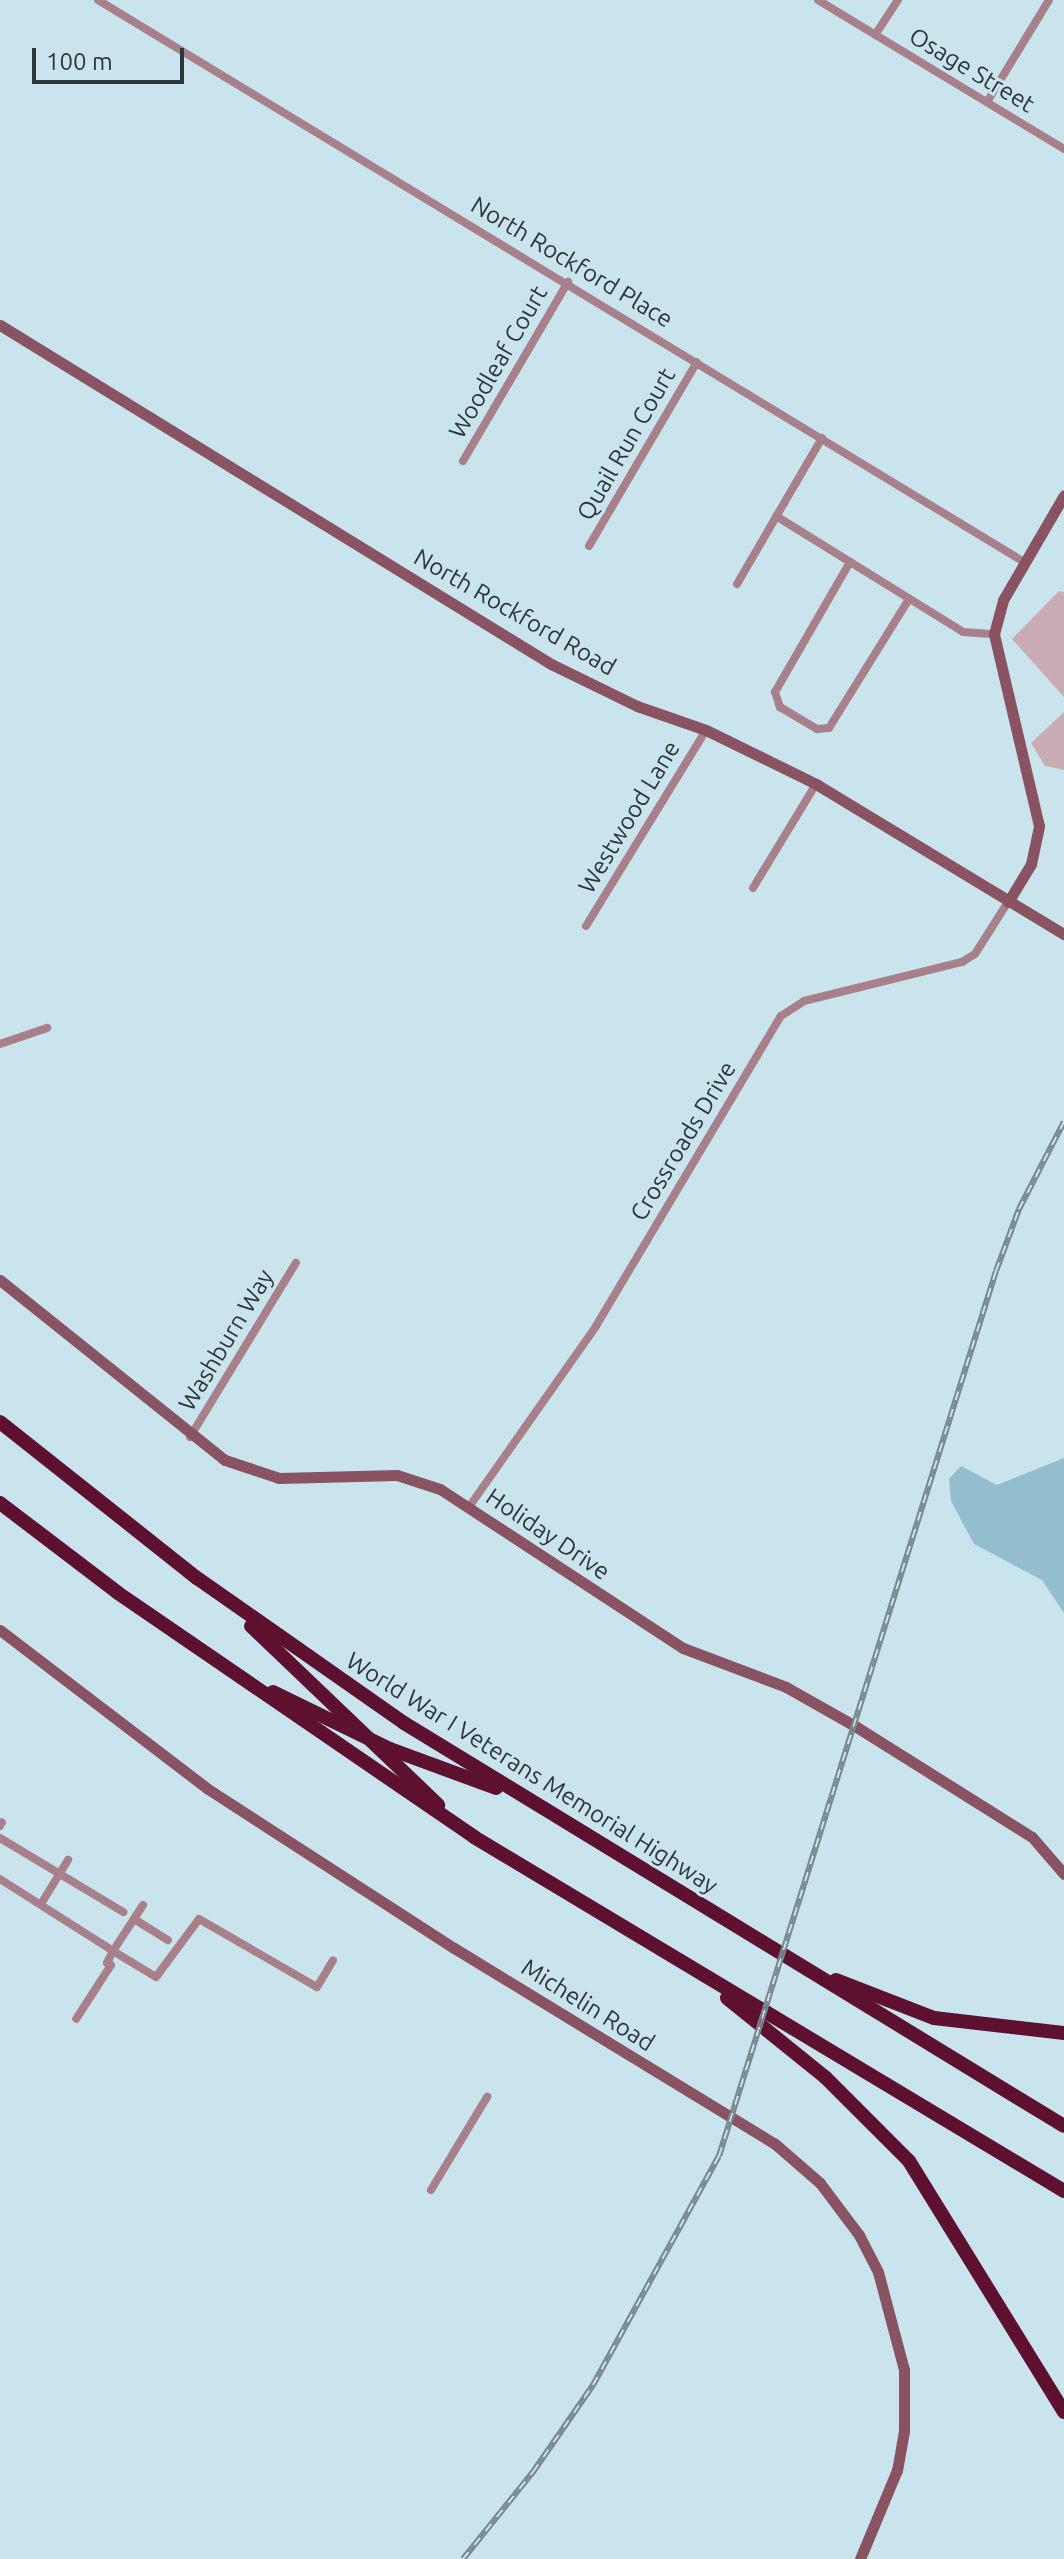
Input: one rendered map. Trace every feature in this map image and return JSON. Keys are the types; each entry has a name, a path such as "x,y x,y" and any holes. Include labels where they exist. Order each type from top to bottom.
{"highway":[{"name":"World War I Veterans Memorial Highway","path":"0,1422 197,1578 517,1796 1064,2126"},
{"path":"0,1503 187,1640 474,1837 707,1979 732,1998 862,2111 909,2161 1064,2412"},
{"path":"197,1578 474,1837"},
{"path":"187,1640 270,1690 370,1739 517,1796"},
{"path":"820,1976 934,2018 1064,2033"},
{"path":"732,1998 804,2036 1064,2191"}],"street":[{"name":"North Rockford Place","path":"98,0 568,282 1024,562"},
{"name":"Osage Street","path":"818,0 1064,149"},
{"path":"875,35 898,0"},
{"path":"987,102 1049,0"},
{"name":"Woodleaf Court","path":"463,461 568,282"},
{"name":"North Rockford Road","path":"0,325 551,664 637,706 706,730 816,784 1064,934"},
{"name":"Quail Run Court","path":"589,546 697,362"},
{"path":"737,584 822,438"},
{"path":"1008,902 1031,864 1039,826 994,634 1003,600 1064,495"},
{"path":"776,516 963,632 994,634"},
{"path":"850,562 775,692 780,707 817,729 829,728 909,599"},
{"name":"Westwood Lane","path":"586,926 706,730"},
{"path":"753,888 816,784"},
{"name":"Crossroads Drive","path":"469,1507 596,1326 781,1016 804,1001 962,962 975,954 1008,902"},
{"path":"0,1044 47,1028"},
{"name":"Washburn Way","path":"190,1437 296,1263"},
{"name":"Holiday Drive","path":"0,1280 190,1437 249,1472 293,1479 397,1475 440,1489 683,1648 786,1687 855,1726 1032,1837 1064,1874"},
{"name":"Michelin Road","path":"0,1630 208,1789 454,1948 774,2143 820,2183 859,2235 882,2280 904,2370 902,2451 887,2501 860,2559"},
{"path":"0,1838 123,1912"},
{"path":"41,1904 68,1860"},
{"path":"0,1879 156,1977 199,1919 317,1987 333,1960"},
{"path":"76,2019 111,1965 107,1963 113,1951 143,1905"},
{"path":"134,1919 168,1940"},
{"path":"431,2190 487,2097"}],"shaded area":[{"path":"1059,591 1064,592 1064,697 1012,639"},
{"path":"1064,712 1064,770 1045,766 1031,743"}],"water":[{"path":"1064,1458 1064,1613 1042,1580 974,1544 951,1501 949,1479 961,1466 997,1485"}],"railway":[{"path":"463,2559 533,2472 593,2385 719,2156 996,1271 1019,1209 1064,1122"}]}
